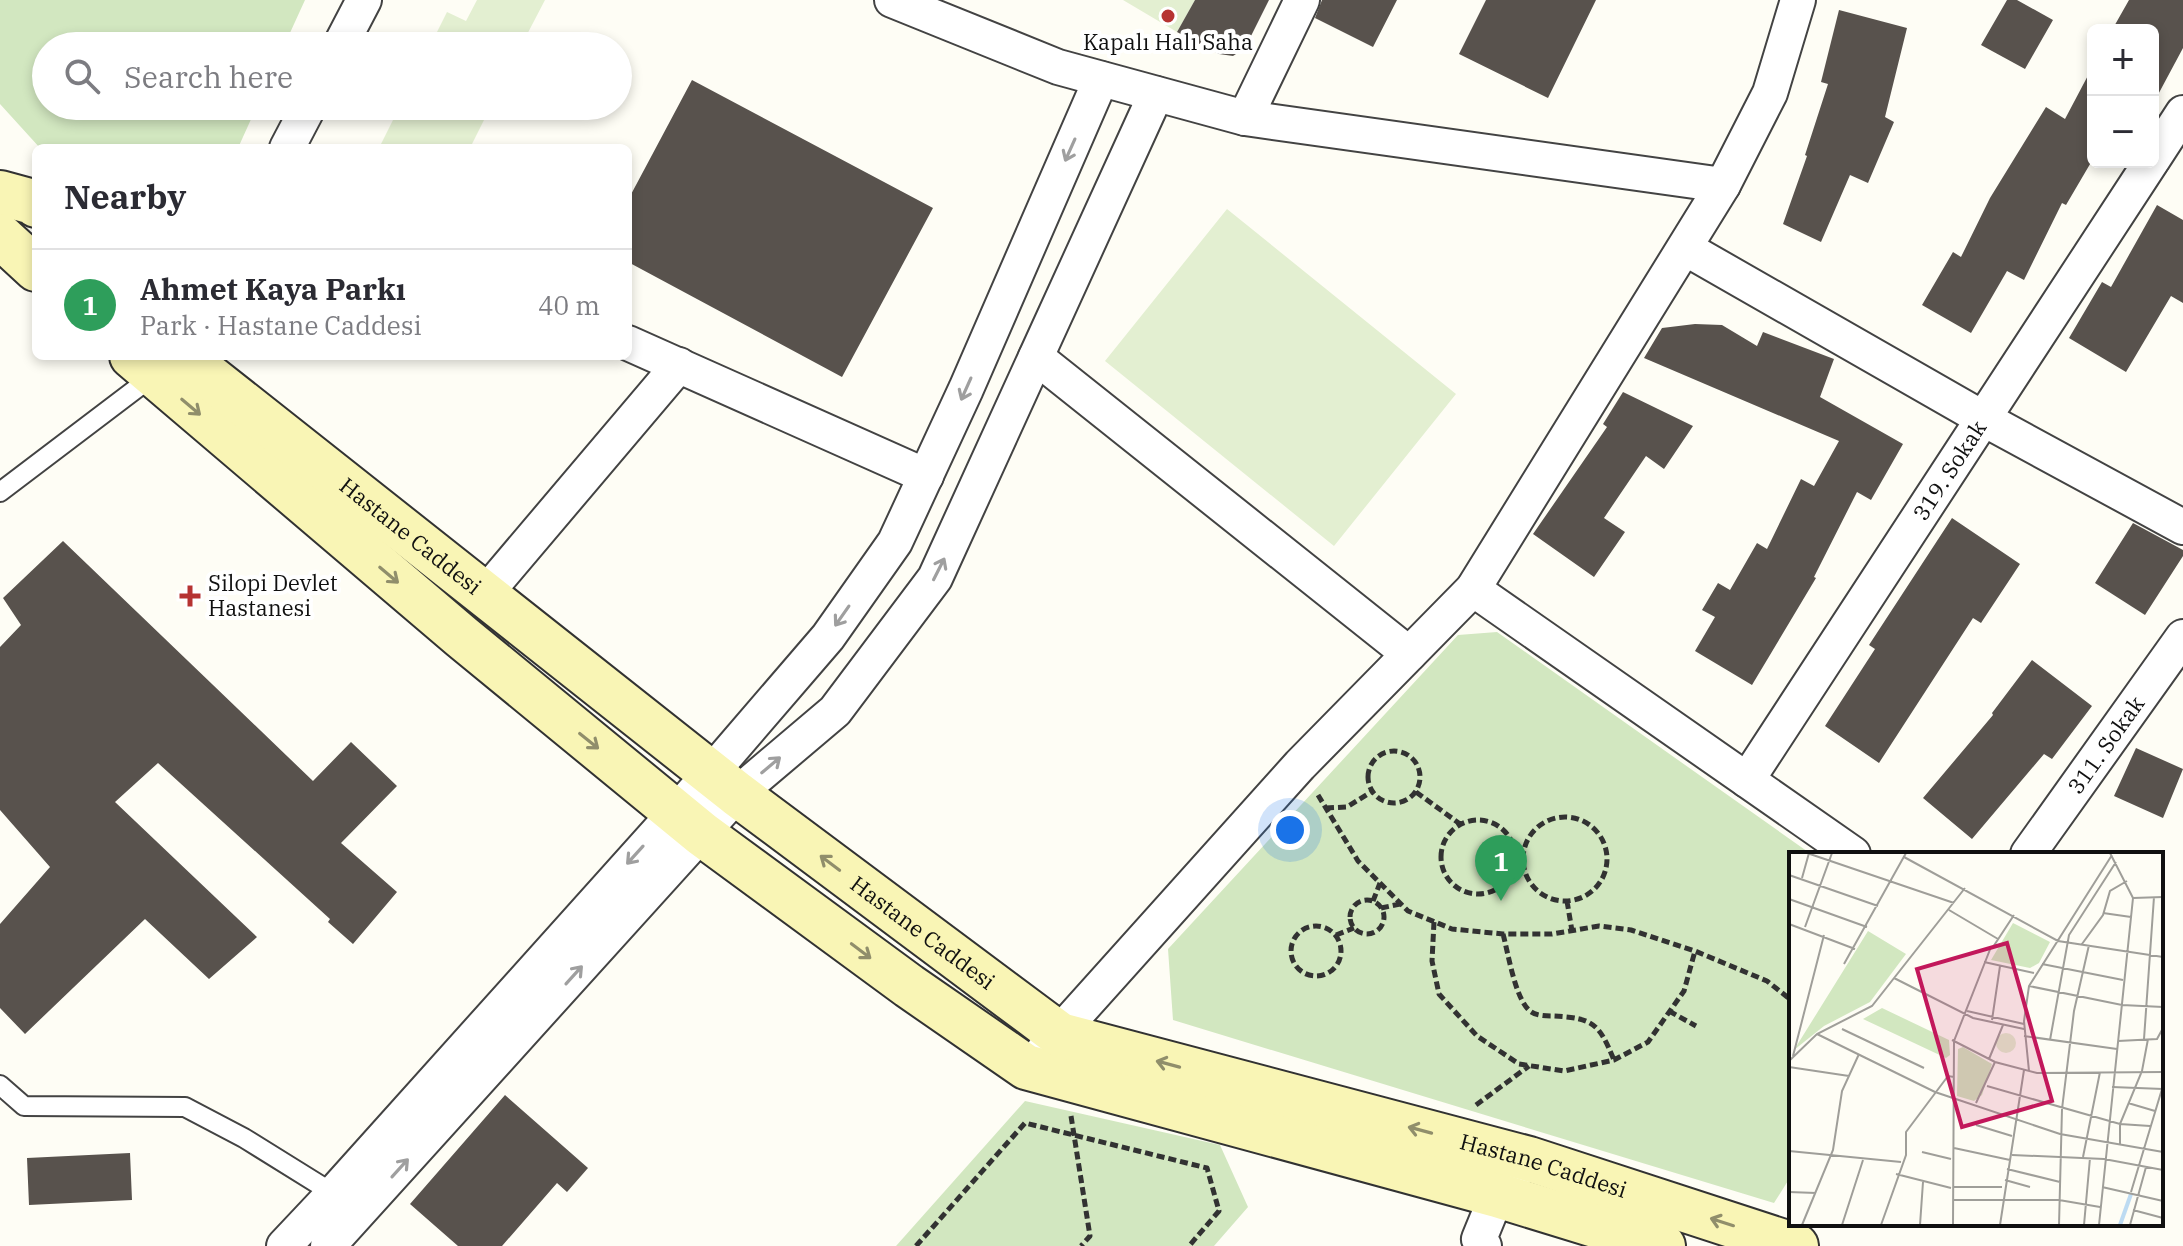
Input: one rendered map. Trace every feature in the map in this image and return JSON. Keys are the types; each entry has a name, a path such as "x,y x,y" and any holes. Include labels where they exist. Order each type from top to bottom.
{"main road":[{"path":"0,193 32,202"},
{"path":"0,236 32,265"},
{"name":"Hastane Caddesi","path":"161,361 485,594 724,783 1050,1060 1436,1134 1529,1159 1784,1238"},
{"name":"Hastane Caddesi","path":"161,361 462,637 688,822 909,986 1050,1060 1663,1246"}],"street":[{"path":"347,32 364,0"},
{"path":"892,0 1058,67 1245,118 1723,185"},
{"path":"1245,118 1302,0"},
{"path":"1050,1060 1300,765 1473,589 1723,185 1770,93 1798,0"},
{"path":"284,1246 348,1201 724,783 895,542 1101,79"},
{"path":"724,783 835,711 935,578 1156,94"},
{"name":"319. Sokak","path":"2159,149 2183,113"},
{"path":"289,144 302,120"},
{"name":"319. Sokak","path":"1747,780 2147,168"},
{"path":"1685,248 1984,419 2183,527"},
{"path":"632,345 926,476"},
{"path":"1036,357 1409,654"},
{"path":"485,594 679,365"},
{"path":"1473,589 1850,852"},
{"name":"311. Sokak","path":"2029,852 2183,637"},
{"path":"1484,1246 1479,1239 1497,1195 1529,1159"},
{"path":"328,1246 348,1201"}],"lane":[{"path":"0,492 161,361"},
{"path":"0,1085 24,1106 185,1107 244,1138 348,1201"}],"path":[{"path":"1388,751 1397,751 1413,758 1420,775 1416,792 1394,804 1371,792 1367,776 1373,760 1388,751"},
{"path":"1300,765 1358,861 1408,911 1452,929 1503,934 1552,934 1599,926 1631,930 1695,951 1767,981 1789,998"},
{"path":"1326,808 1347,807 1371,792"},
{"path":"1416,792 1461,824"},
{"path":"1519,856 1511,873 1494,891 1482,894 1457,888 1442,867 1441,854 1451,831 1461,824 1472,820 1495,823 1511,839 1519,856 1524,871 1540,894 1567,901 1581,898 1593,890 1602,879 1607,865 1602,839 1582,820 1569,817 1543,823 1532,832 1519,856"},
{"path":"1373,901 1380,883"},
{"path":"1362,900 1373,901 1381,908 1384,919 1375,932 1364,933 1354,928 1350,918 1353,907 1362,900"},
{"path":"1567,901 1572,931"},
{"path":"1381,908 1401,904"},
{"path":"1434,922 1432,961 1439,994 1477,1036 1519,1064 1564,1071 1614,1060 1648,1042 1684,991 1695,951"},
{"path":"1322,927 1336,935 1340,958 1330,972 1314,976 1298,969 1291,953 1300,932 1322,927"},
{"path":"1336,935 1354,928"},
{"path":"1503,934 1522,999 1530,1011 1543,1016 1585,1019 1603,1035 1614,1060"},
{"path":"1669,1011 1696,1026"},
{"path":"1050,1060 1074,1135 1090,1236 1081,1246"},
{"path":"1436,1134 1530,1065"},
{"path":"916,1246 1025,1123 1207,1168 1219,1211 1189,1246"}],"green space":[{"path":"0,0 305,0 290,32 32,32 32,120 251,120 240,144 36,144 0,104"},
{"path":"477,0 545,0 528,32 437,32 447,12 466,21"},
{"name":"Kapalı Halı Saha","path":"1123,0 1195,0 1177,32"},
{"path":"393,120 484,120 472,144 381,144"},
{"path":"1227,209 1456,394 1334,546 1105,361"},
{"path":"1497,632 1808,852 1789,852 1789,1179 1774,1203 1173,1020 1168,949 1458,635"},
{"path":"1025,1101 1220,1145 1248,1207 1214,1246 896,1246"}],"building":[{"path":"1195,0 1269,0 1245,48 1233,56 1219,54 1177,32"},
{"path":"1322,0 1397,0 1373,47 1315,18"},
{"path":"1486,0 1596,0 1548,98 1459,54"},
{"path":"2007,0 2017,0 2053,20 2025,69 1981,45"},
{"path":"2129,0 2183,0 2183,48 2159,93 2159,24 2115,24"},
{"path":"1839,10 1907,28 1885,117 1894,122 1868,183 1850,175 1821,242 1783,224 1828,84 1821,82"},
{"path":"2087,77 2088,168 2066,205 2062,203 2024,280 2007,271 1971,333 1922,305 1953,252 1961,257 1990,198 2046,107 2065,119"},
{"path":"692,80 933,208 842,377 632,264 632,192"},
{"path":"2157,205 2183,220 2183,303 2171,296 2126,372 2069,338 2102,282 2111,287"},
{"path":"1722,325 1757,346 1763,332 1834,359 1820,397 1903,444 1871,500 1857,492 1816,578 1752,685 1695,651 1715,617 1702,610 1718,583 1730,590 1757,543 1767,549 1801,479 1814,486 1839,441 1644,358 1662,328"},
{"path":"1623,392 1693,426 1664,469 1646,456 1604,518 1625,532 1594,577 1533,534 1607,427 1603,424"},
{"path":"1952,518 2020,564 1981,623 1973,618 1879,763 1825,726 1875,649 1869,645"},
{"path":"2133,523 2183,550 2183,556 2145,615 2095,583"},
{"path":"63,541 313,781 351,742 397,786 341,843 397,892 353,944 328,922 330,919 158,763 115,802 257,937 209,979 145,919 25,1034 0,1008 0,924 50,867 0,810 0,647 21,625 3,598"},
{"path":"2032,660 2092,706 2052,759 2044,754 1972,839 1923,798 1993,715"},
{"path":"2136,748 2183,769 2163,818 2114,796"},
{"path":"505,1095 588,1168 567,1192 557,1183 502,1246 458,1246 410,1204"},
{"path":"130,1153 132,1200 29,1205 27,1158"}],"place":[{"name":"Kapalı Halı Saha","path":"1168,16"},
{"name":"Silopi Devlet Hastanesi","path":"190,596"},
{"name":"Ahmet Kaya Parkı","path":"1501,901"}]}
